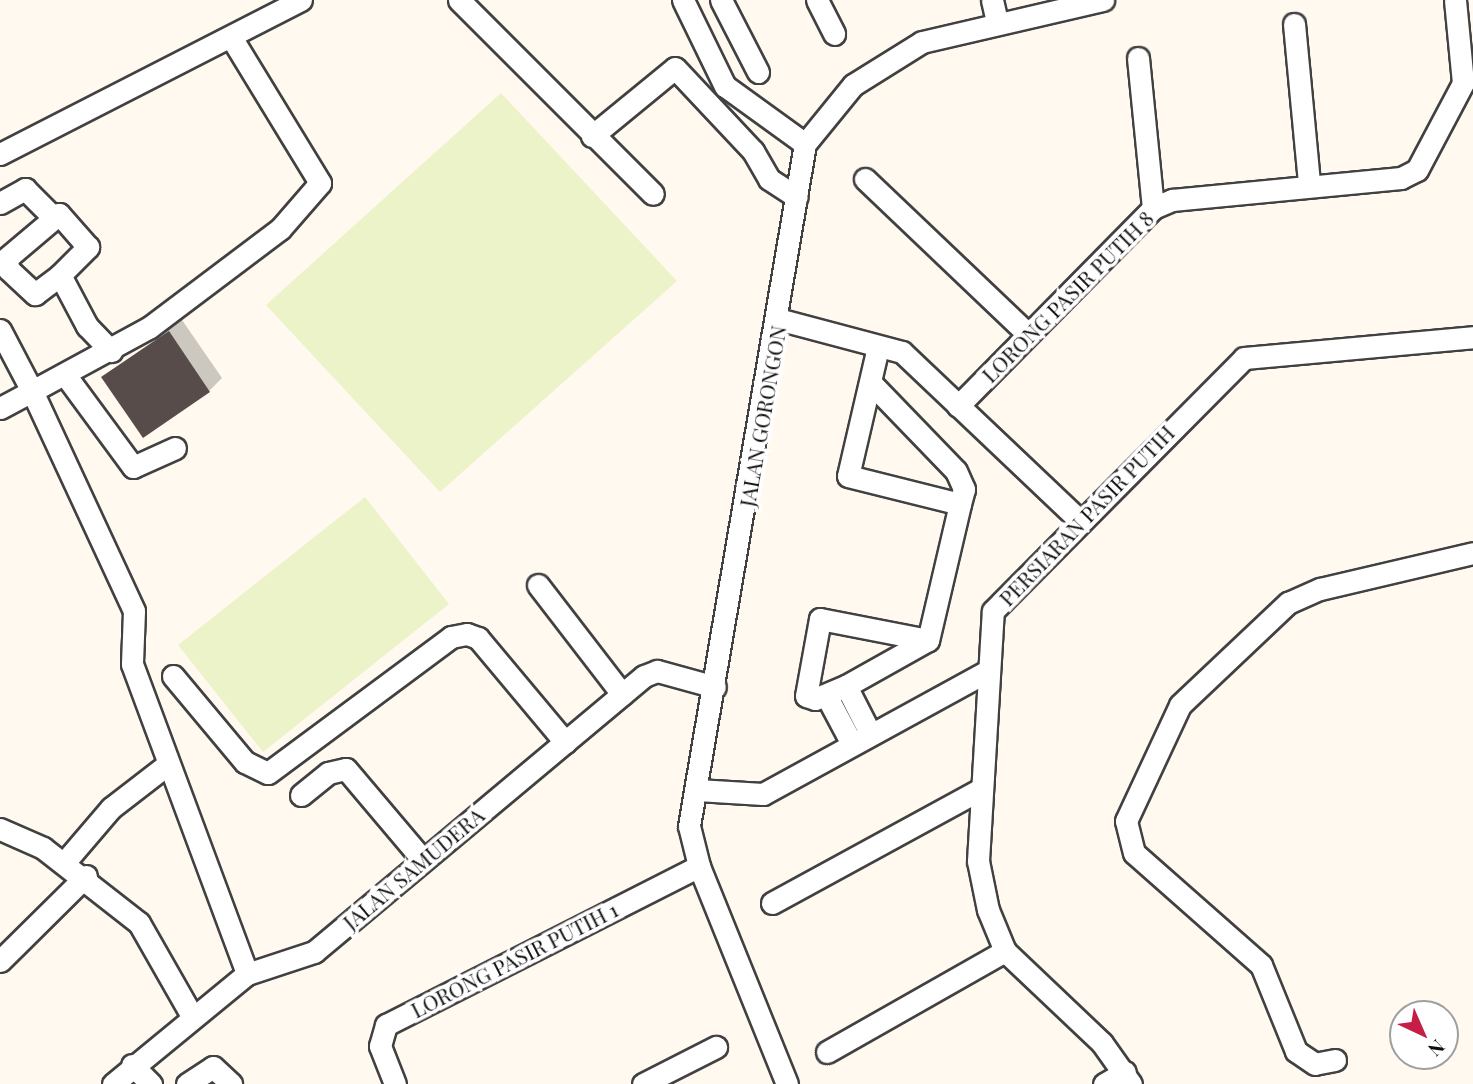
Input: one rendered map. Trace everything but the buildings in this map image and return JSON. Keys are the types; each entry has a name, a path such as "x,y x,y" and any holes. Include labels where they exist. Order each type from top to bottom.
{"street":[{"path":"0,154 301,0"},
{"path":"682,0 725,86 805,144 853,85 896,54 997,22 1103,0"},
{"path":"720,0 758,72"},
{"path":"817,0 834,34"},
{"path":"992,0 997,22"},
{"name":"LORONG PASIR PUTIH 8","path":"958,406 1153,208 1172,200 1309,184 1401,178 1417,170 1463,83 1455,0"},
{"path":"462,1 592,136 653,194"},
{"path":"1294,23 1309,184"},
{"path":"0,408 111,351 267,240 320,183 231,37"},
{"path":"1139,58 1153,208"},
{"path":"592,136 674,68 753,151 769,179 797,197"},
{"name":"JALAN GORONGON","path":"787,1084 699,866 689,826 698,790 805,144"},
{"path":"865,179 1028,334"},
{"path":"0,203 25,189 53,217"},
{"path":"64,216 88,247 41,292 29,292 6,264 10,247 53,217 64,216"},
{"path":"60,275 87,326 111,351"},
{"path":"778,319 902,352 1079,520"},
{"path":"0,330 32,391 134,611 132,664 247,974"},
{"name":"PERSIARAN PASIR PUTIH","path":"1128,1078 1004,951 978,861 986,672 993,611 1079,520 1244,358 1473,337"},
{"path":"877,347 871,383 848,475 960,504"},
{"path":"66,376 133,467 175,448"},
{"path":"871,383 956,471 964,489 928,640 846,686 826,695 806,696 820,619 928,640"},
{"path":"1335,1060 1315,1064 1296,1051 1261,965 1134,853 1126,821 1180,705 1288,603 1320,589 1473,553"},
{"path":"538,585 622,694"},
{"path":"173,676 245,762 268,773 452,637 467,634 478,638 565,742"},
{"name":"JALAN SAMUDERA","path":"113,1084 191,1014 247,974 314,953 622,694 657,671 715,687"},
{"path":"698,790 763,794 986,672"},
{"path":"846,686 861,738"},
{"path":"826,695 861,738"},
{"path":"64,863 111,808 168,764"},
{"path":"301,795 328,773 346,769 423,860"},
{"path":"772,903 981,789"},
{"path":"0,830 86,876 139,923 191,1014"},
{"name":"LORONG PASIR PUTIH 1","path":"395,1084 380,1046 386,1024 699,866"},
{"path":"0,961 86,876"},
{"path":"827,1052 1004,951"},
{"path":"643,1084 716,1047"},
{"path":"132,1065 151,1084"},
{"path":"187,1084 213,1068 232,1084"},
{"path":"1104,1084 1128,1078"}],"green space":[{"path":"501,93 677,281 440,492 266,305"},
{"path":"365,497 449,604 263,752 178,645"}]}
